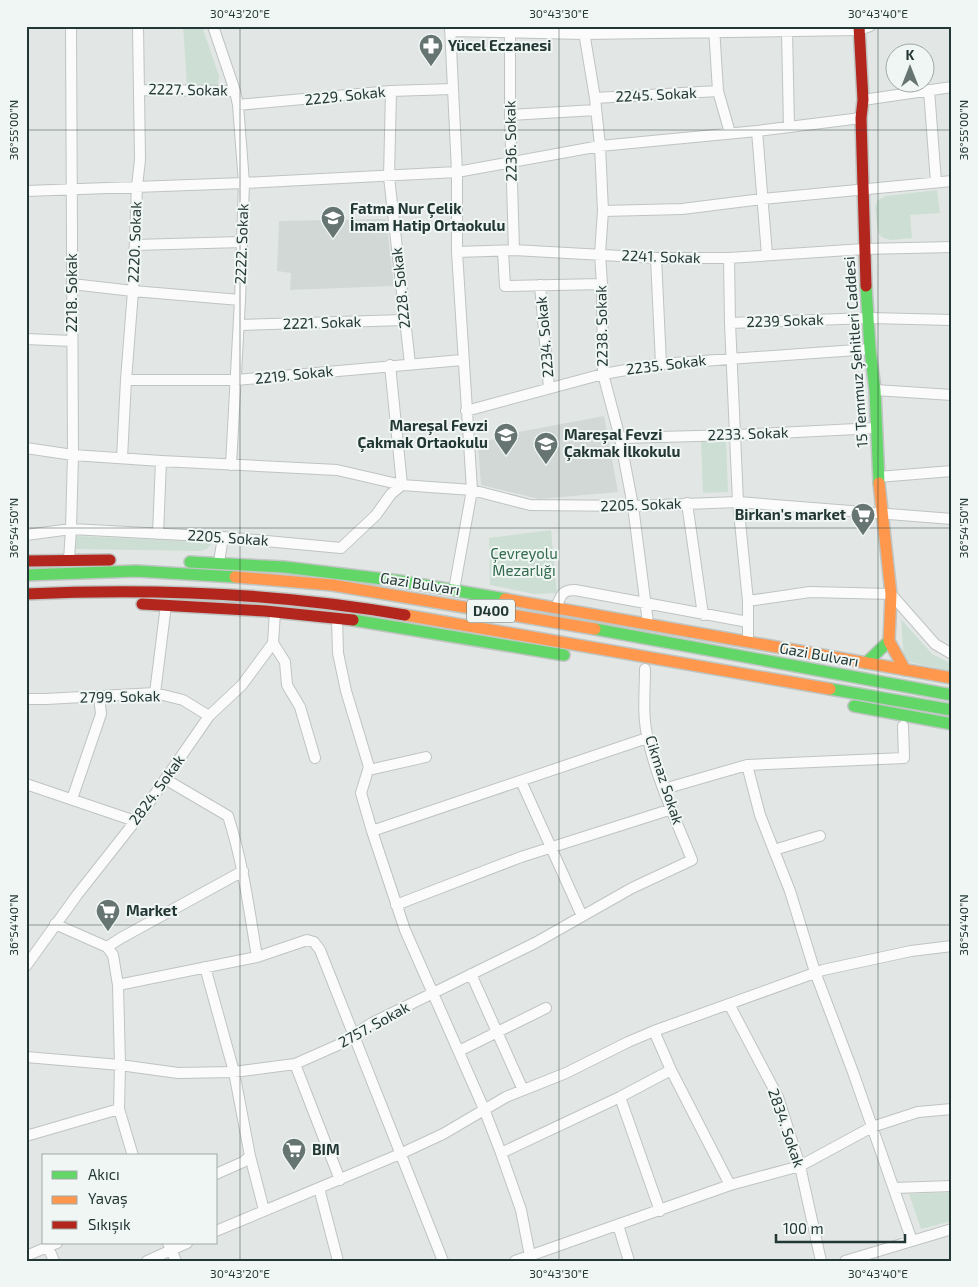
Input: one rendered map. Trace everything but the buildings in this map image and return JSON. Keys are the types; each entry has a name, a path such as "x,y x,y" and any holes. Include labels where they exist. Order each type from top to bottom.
{"main road":[{"name":"15 Temmuz Şehitleri Caddesi","path":"863,28 863,100 861,118 864,249 870,318 870,349 875,390 878,477 890,594 889,641"},
{"path":"26,561 219,562 284,567 391,580 648,623 952,678"},
{"name":"Gazi Bulvarı","path":"26,575 136,571 332,585 596,629 952,694"},
{"name":"Gazi Bulvarı","path":"26,594 88,591 220,593 353,606 952,710"},
{"path":"26,605 124,603 276,612 387,625 578,658"},
{"path":"866,663 889,641 905,670"},
{"path":"702,678 750,687"},
{"path":"848,705 952,724"}],"street":[{"name":"2218. Sokak","path":"69,560 72,529 71,26"},
{"name":"2220. Sokak","path":"122,458 140,160 138,26"},
{"name":"2222. Sokak","path":"213,26 236,90 244,183 239,325 231,465"},
{"path":"454,590 472,490 462,360 457,252 457,172 450,29 510,32 714,29 787,31 863,28"},
{"path":"714,29 718,91 730,134"},
{"name":"2238. Sokak","path":"583,30 595,98 600,146 603,211 600,254 603,374 620,438 633,506 648,623"},
{"path":"787,31 789,127"},
{"name":"2236. Sokak","path":"510,32 511,161 509,250 505,286 540,285"},
{"path":"936,89 952,87"},
{"name":"2229. Sokak","path":"238,105 391,91 452,88"},
{"name":"2227. Sokak","path":"140,90 236,90"},
{"name":"2228. Sokak","path":"391,91 389,177 410,364"},
{"name":"2245. Sokak","path":"595,98 718,91"},
{"path":"863,100 916,92"},
{"path":"929,92 936,182"},
{"name":"2245. Sokak","path":"510,115 596,110"},
{"path":"26,191 389,177 457,172 600,146 730,134 861,118"},
{"path":"757,131 766,255"},
{"path":"603,211 682,209 762,199 952,181"},
{"path":"135,244 242,242"},
{"name":"2241. Sokak","path":"457,252 509,250 656,258 729,258 864,249 952,247"},
{"path":"656,258 661,364"},
{"path":"729,258 738,502 748,601 748,641"},
{"path":"72,284 240,300"},
{"path":"540,285 602,284"},
{"name":"2234. Sokak","path":"540,285 549,388"},
{"name":"2239 Sokak","path":"730,323 870,318 952,320"},
{"name":"2221. Sokak","path":"239,325 405,320"},
{"path":"26,338 72,341"},
{"name":"2235. Sokak","path":"466,410 603,374 661,364 870,349"},
{"name":"2219. Sokak","path":"126,380 236,380 462,360"},
{"path":"390,366 402,485"},
{"path":"875,390 952,395"},
{"name":"2233. Sokak","path":"620,438 736,435 876,428"},
{"name":"2205. Sokak","path":"26,448 72,455 337,470 402,485 472,490 530,505 633,506 738,502 952,519"},
{"path":"158,534 162,461"},
{"path":"878,477 952,470"},
{"name":"2205. Sokak","path":"26,535 72,529 223,537 341,548 376,515 391,494 402,485"},
{"path":"688,503 703,615"},
{"path":"219,562 223,537"},
{"path":"556,608 562,594 567,590 645,602 703,615 748,622"},
{"path":"748,601 810,592 890,594 935,644 952,654"},
{"path":"155,693 166,605"},
{"path":"276,612 273,643 285,662 287,685 300,707 315,758"},
{"path":"337,618 338,653 346,691 369,770 361,793 372,831 405,930 459,1050 501,1153 521,1210 531,1258"},
{"name":"2824. Sokak","path":"26,966 55,924 166,779 209,716 242,685 273,643"},
{"name":"Cikmaz Sokak","path":"645,669 647,738 664,789 692,860"},
{"name":"2799. Sokak","path":"26,699 155,693 183,700 209,716"},
{"path":"72,799 101,714 99,696"},
{"path":"664,789 747,765 904,758 903,726"},
{"path":"372,831 647,738"},
{"path":"369,770 426,757"},
{"path":"747,765 760,815 790,891 815,972 912,1241"},
{"path":"166,779 228,816 243,871 256,957"},
{"path":"521,781 582,916"},
{"path":"26,784 135,821"},
{"path":"396,905 551,847 672,809"},
{"path":"774,850 820,836"},
{"name":"2757. Sokak","path":"26,1057 120,1065 178,1073 234,1072 295,1064 338,1045 372,1023 535,943 632,888 692,860"},
{"path":"108,947 243,871"},
{"path":"55,924 108,947 113,955 118,985 119,1108 132,1154"},
{"path":"118,985 256,957 307,940 314,942 320,950 354,1034 443,1261"},
{"path":"218,1230 400,1154 443,1134 484,1109 523,1090 566,1073 654,1030 815,972 911,951 952,946"},
{"path":"205,967 234,1072 250,1156 264,1210"},
{"path":"471,974 523,1090"},
{"name":"2834. Sokak","path":"729,1004 778,1097 800,1166 821,1261"},
{"path":"459,1050 498,1033 546,1008"},
{"path":"654,1030 671,1070 730,1185"},
{"path":"295,1064 340,1180"},
{"path":"501,1153 620,1097 671,1070"},
{"path":"620,1097 660,1211"},
{"path":"26,1136 119,1108"},
{"path":"515,1261 531,1258 730,1185 800,1166 872,1126 918,1112 952,1109"},
{"path":"218,1173 243,1162 250,1156"},
{"path":"894,1188 952,1186"},
{"path":"319,1188 338,1261"},
{"path":"618,1225 629,1261"},
{"path":"846,1261 952,1229"},
{"path":"26,1256 53,1245 54,1261"},
{"path":"147,1261 170,1246 176,1261"}],"shaded area":[{"name":"Fatma Nur Çelik İmam Hatip Ortaokulu","path":"386,219 394,286 290,290 291,273 277,271 279,221"},
{"name":"Mareşal Fevzi Çakmak İlkokulu","path":"604,416 618,492 539,499 481,485 478,444 513,433"}],"green space":[{"path":"183,26 202,26 219,76 218,85 187,85"},
{"path":"937,190 940,213 910,215 912,238 891,240 883,238 878,233 875,207 878,200 886,196"},
{"path":"726,440 728,492 703,493 701,441"},
{"name":"Çevreyolu Mezarlığı","path":"551,530 557,593 534,594 490,585 489,538"},
{"path":"76,536 212,542 207,549 200,551 75,549"},
{"path":"901,619 932,654 952,664 952,671 904,661"},
{"path":"952,1192 952,1221 921,1229 909,1194"}],"traffic: fast":[{"path":"866,286 875,390 879,483"},
{"path":"190,562 284,567 400,581 505,599"},
{"path":"26,575 136,571 235,577"},
{"path":"353,620 564,655"},
{"path":"595,629 952,695"},
{"path":"866,663 889,641"},
{"path":"830,689 952,710"},
{"path":"854,706 952,724"}],"traffic: slow":[{"path":"879,483 891,594 889,641 905,670"},
{"path":"235,577 332,585 595,629"},
{"path":"505,599 952,678"},
{"path":"405,615 830,689"}],"traffic: jam":[{"path":"859,26 863,100 861,118 866,286"},
{"path":"26,561 110,560"},
{"path":"26,594 74,592 216,594 310,602 405,615"},
{"path":"142,604 265,611 353,620"}],"place":[{"name":"Yücel Eczanesi","path":"431,67"},
{"name":"Fatma Nur Çelik İmam Hatip Ortaokulu","path":"333,239"},
{"name":"Mareşal Fevzi Çakmak Ortaokulu","path":"506,456"},
{"name":"Mareşal Fevzi Çakmak İlkokulu","path":"546,465"},
{"name":"Birkan's market","path":"863,536"},
{"name":"Market","path":"108,932"},
{"name":"BIM","path":"294,1171"}]}
